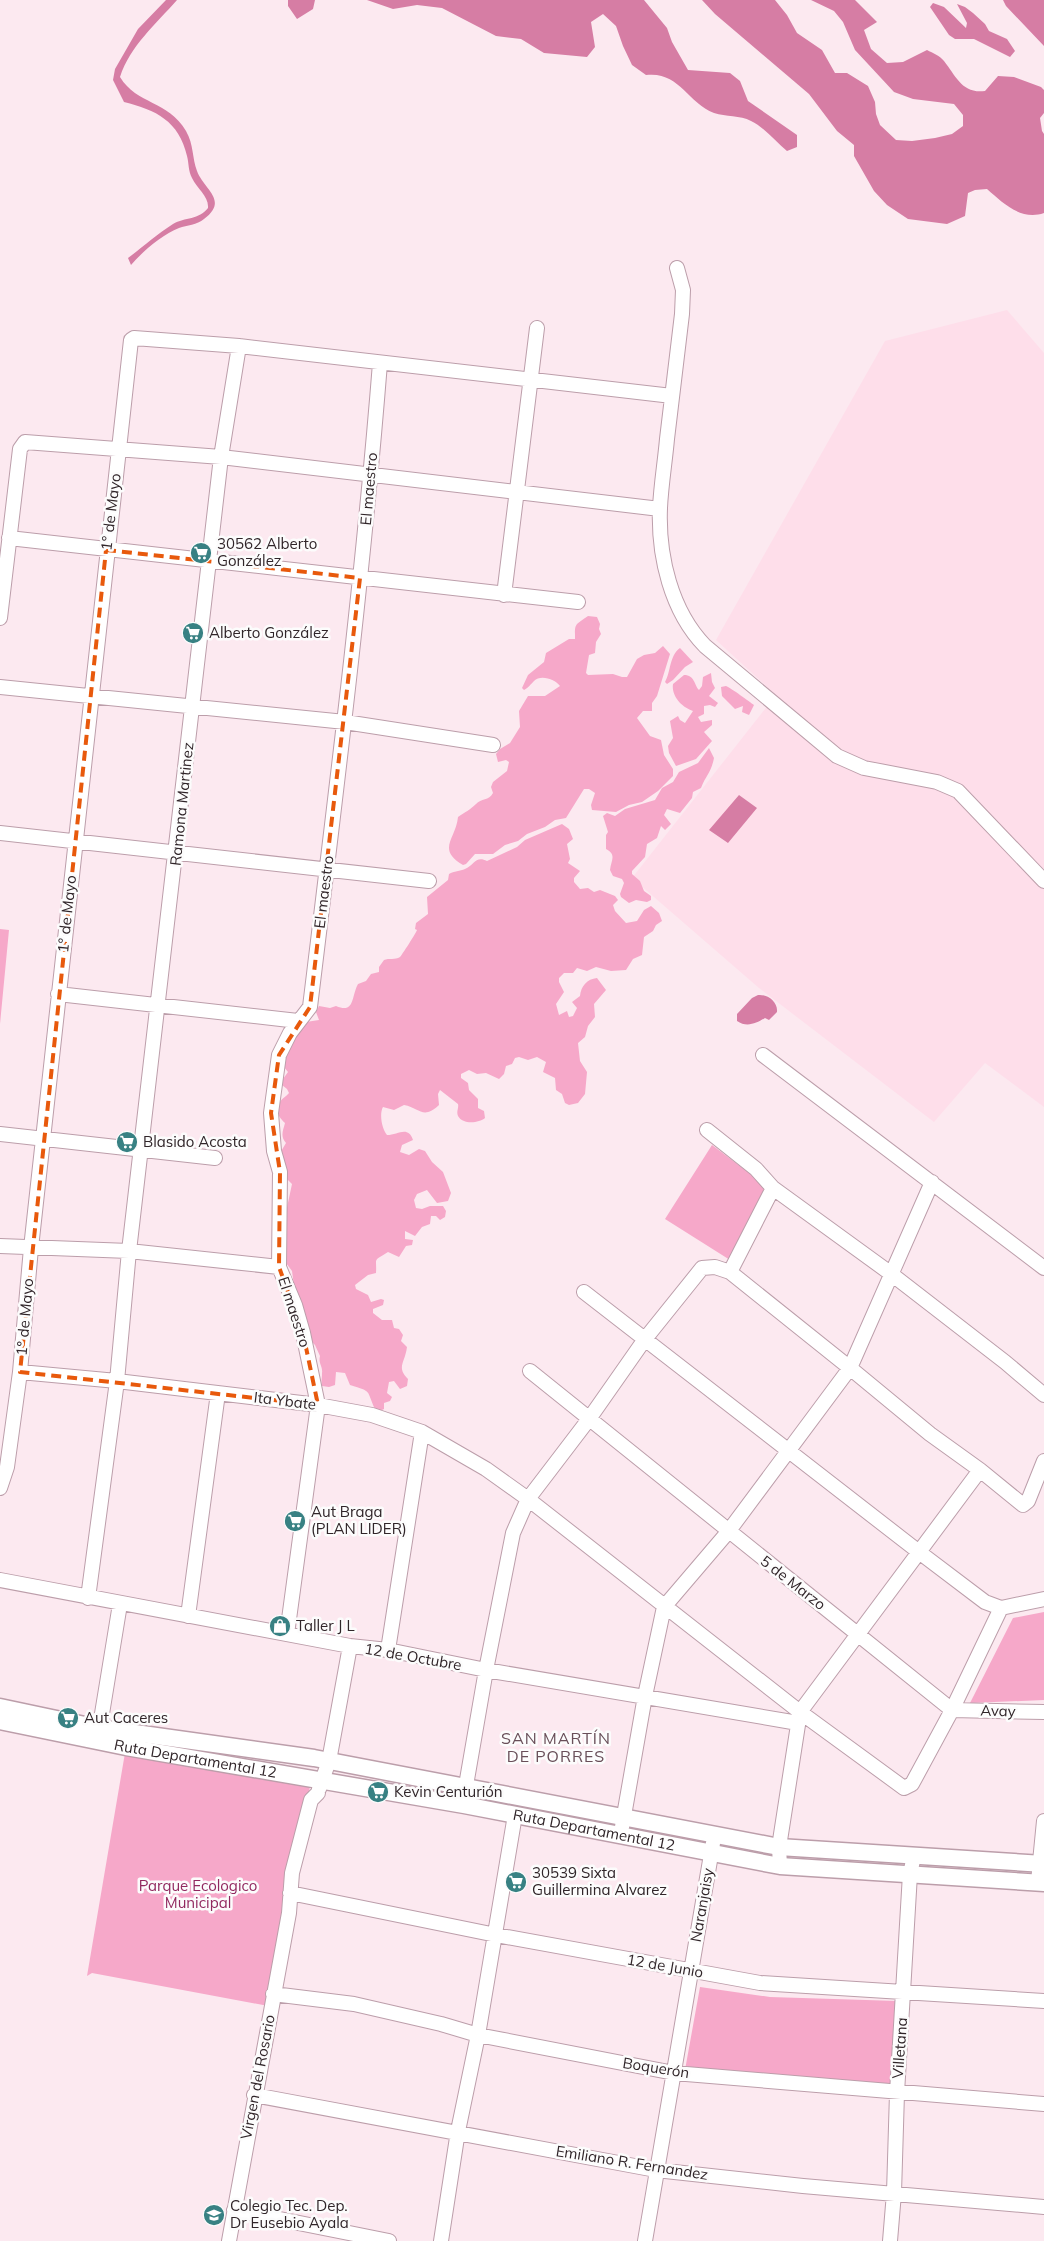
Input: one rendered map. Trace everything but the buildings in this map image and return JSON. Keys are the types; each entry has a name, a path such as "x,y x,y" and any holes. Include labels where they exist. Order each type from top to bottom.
{"main road":[{"name":"Ruta Departamental 12","path":"0,1707 98,1735 320,1786 464,1797 515,1815 714,1835 780,1847 1042,1864"},
{"name":"Ruta Departamental 12","path":"0,1721 98,1735 329,1761 464,1797 622,1827 711,1853 780,1866 1041,1883"}],"street":[{"path":"677,268 683,290 682,314 660,509 663,553 672,593 683,619 693,634 705,646 837,756 864,768 937,782 958,791 1044,881"},
{"path":"504,595 537,328"},
{"name":"1° de Mayo","path":"0,1488 6,1467 20,1372 30,1248 106,550 131,340 134,338 239,346"},
{"path":"239,346 672,396"},
{"name":"Ramona Martinez","path":"88,1598 117,1380 129,1251 159,1006 221,457 239,346"},
{"name":"El maestro","path":"287,1634 318,1405 303,1333 295,1305 279,1267 280,1172 274,1152 271,1112 278,1055 298,1021 310,1007 345,722 371,474 380,363"},
{"path":"0,618 20,449 25,442 221,457 660,509"},
{"path":"9,538 578,602"},
{"path":"0,687 345,722 493,744"},
{"path":"0,833 429,881"},
{"path":"58,994 298,1021"},
{"path":"763,1055 1044,1268"},
{"path":"707,1130 756,1169 773,1188 890,1273 1044,1394"},
{"path":"0,1134 215,1158"},
{"path":"622,1827 644,1696 664,1607 728,1532 850,1368 890,1273 932,1182"},
{"path":"730,1272 773,1188"},
{"path":"0,1246 129,1251 279,1267"},
{"path":"464,1797 486,1670 513,1533 528,1499 645,1339 702,1268 715,1267 730,1272 930,1434 980,1470 1021,1505 1026,1505 1044,1461"},
{"path":"584,1292 985,1602 1001,1608 1044,1599"},
{"name":"Ita Ybate","path":"20,1372 117,1380 318,1405 372,1415 422,1432 486,1469 528,1499 799,1718 904,1788 912,1784 952,1710"},
{"name":"5 de Marzo","path":"530,1372 952,1710"},
{"path":"188,1616 218,1393"},
{"path":"388,1650 422,1432"},
{"path":"780,1866 780,1847 799,1718 858,1634 980,1470"},
{"name":"12 de Octubre","path":"0,1580 350,1646 388,1650 486,1670 644,1696 799,1718"},
{"path":"98,1735 120,1604"},
{"path":"952,1710 1001,1608"},
{"name":"Virgen del Rosario","path":"229,2241 254,2095 293,1893 308,1847 320,1786 329,1761 350,1646"},
{"name":"Avay","path":"952,1710 1044,1712"},
{"path":"441,2241 458,2132 496,1935 515,1815"},
{"path":"1041,1883 1044,1821"},
{"name":"Naranjaisy","path":"645,2241 714,1835"},
{"name":"Villetana","path":"890,2241 910,1874 914,1856"},
{"name":"12 de Junio","path":"293,1893 496,1935 760,1983 1044,2001"},
{"name":"Boquerón","path":"273,1994 354,2004 441,2024 478,2035 674,2073 1044,2104"},
{"name":"Emiliano R. Fernandez","path":"254,2095 656,2170 803,2186 1044,2207"},
{"path":"234,2210 389,2241"}],"highlighted area":[{"path":"106,550 360,578 310,1007 279,1055 271,1113 280,1172 279,1267 303,1333 318,1405 20,1372"}],"shaded area":[{"path":"166,0 177,0 137,45 124,66 120,77 135,93 170,113 179,121 189,136 200,178 215,200 211,212 201,221 179,228 160,239 131,265 128,258 161,232 173,224 200,215 208,208 205,196 191,175 187,156 178,134 172,126 156,113 124,102 113,80 115,69 138,29"},
{"path":"288,0 315,0 313,9 297,19 288,6"},
{"path":"367,0 644,0 667,28 672,42 688,70 730,73 740,81 748,101 797,135 797,147 787,151 751,121 714,113 697,102 675,82 657,75 646,75 632,65 616,26 603,14 591,22 595,47 587,57 544,53 521,39 496,36 442,8 417,5 393,9"},
{"path":"702,0 775,0 787,15 797,33 822,50 835,73 847,73 868,86 875,102 876,114 880,125 896,140 912,141 952,134 963,126 963,115 954,104 913,99 894,92 855,50 843,22 834,11 811,0 855,0 877,22 864,30 871,49 887,63 903,62 927,50 942,59 960,83 971,90 985,91 998,76 1014,77 1041,87 1044,90 1044,113 1040,118 1044,134 1044,213 1028,215 1020,213 1006,205 987,189 968,193 965,216 947,224 908,219 887,205 874,191 854,156 854,145 837,131 809,94 715,14"},
{"path":"1003,0 1044,0 1044,46 1006,6"},
{"path":"933,3 944,7 966,28 967,23 957,4 965,7 985,24 989,31 1007,39 1015,51 1010,57 974,39 955,39 949,35 930,7"},
{"path":"1007,310 1044,353 1044,1107 985,1063 934,1122 759,988 632,878 776,695 716,640 885,341"},
{"path":"739,795 757,808 728,843 709,830"},
{"path":"758,995 772,999 776,1005 777,1012 769,1020 765,1018 752,1024 744,1024 737,1021 737,1014 752,998"}],"green space":[{"path":"588,616 597,617 601,634 596,642 595,653 589,655 586,673 588,675 613,674 627,677 637,659 644,655 655,653 663,646 670,654 657,696 652,703 652,711 643,711 637,718 650,736 661,740 664,755 673,769 673,776 658,791 642,802 629,805 616,812 592,810 591,805 595,793 589,789 584,789 566,818 555,820 545,827 527,834 518,841 505,845 493,854 475,854 463,865 455,859 449,849 458,817 478,802 491,796 493,793 491,787 493,782 507,771 509,762 506,760 498,762 496,754 510,743 520,727 519,711 528,696 545,696 560,686 552,680 540,678 524,690 522,688 528,675 544,662 546,653 569,639 575,639 576,625"},
{"path":"680,648 693,662 667,684 665,682 672,660 676,651"},
{"path":"711,673 715,688 709,696 718,703 715,707 710,705 704,706 704,714 698,717 701,722 712,720 712,725 704,732 712,741 696,759 676,766 669,753 668,746 673,738 670,721 678,716 685,723 693,711 678,701 674,693 673,684 684,675 688,675 699,690 702,686 703,677"},
{"path":"726,686 754,705 749,715 742,712 743,706 735,709 722,696 721,687"},
{"path":"709,748 714,758 701,788 693,792 692,798 680,813 667,809 664,815 671,824 665,830 661,826 657,838 647,844 645,857 632,871 632,874 640,881 644,891 651,896 651,900 647,902 636,900 629,903 620,894 624,883 622,879 613,876 610,870 613,858 606,849 606,835 608,832 603,816 607,813 615,816 625,809 655,800 662,788 673,782 679,772 698,763"},
{"path":"562,824 569,829 573,839 567,844 570,859 568,863 580,871 574,878 574,882 580,889 588,888 594,892 600,890 615,896 618,900 613,905 615,911 626,923 637,921 644,910 651,906 659,913 662,921 644,937 642,955 633,959 626,970 611,971 596,967 587,971 577,968 573,973 564,973 559,978 564,992 556,1004 559,1015 567,1011 569,1017 573,1016 577,1008 572,1002 580,996 583,986 587,981 597,978 606,990 594,1004 595,1017 588,1026 585,1037 578,1043 580,1061 587,1072 585,1094 578,1103 569,1105 565,1103 562,1094 556,1090 555,1078 543,1072 546,1062 537,1057 528,1060 519,1057 515,1058 512,1064 506,1066 504,1074 499,1079 486,1073 477,1074 469,1070 461,1074 461,1078 468,1083 469,1090 478,1099 478,1108 484,1111 485,1118 479,1121 467,1122 460,1119 457,1114 458,1104 440,1090 438,1094 439,1105 429,1112 421,1112 404,1105 394,1110 383,1107 381,1113 382,1121 387,1135 405,1132 411,1135 413,1140 402,1145 400,1152 409,1155 419,1149 425,1151 432,1162 443,1172 451,1193 448,1201 437,1203 427,1190 417,1194 414,1200 416,1208 443,1206 446,1211 445,1217 440,1220 436,1216 431,1216 430,1224 422,1227 415,1236 405,1231 405,1239 413,1240 412,1245 406,1246 399,1257 388,1252 380,1257 376,1260 376,1273 368,1275 355,1285 356,1289 368,1295 371,1302 384,1300 383,1305 373,1309 373,1313 382,1320 392,1320 394,1328 399,1329 403,1335 401,1341 407,1347 402,1371 408,1379 407,1386 400,1389 394,1381 389,1382 387,1393 392,1397 390,1401 384,1403 384,1409 380,1411 375,1409 368,1392 350,1385 345,1373 336,1372 335,1385 329,1387 322,1386 320,1356 311,1341 295,1293 292,1271 286,1263 286,1212 292,1184 285,1177 285,1162 280,1157 280,1153 286,1143 283,1136 285,1123 279,1116 278,1105 289,1093 282,1085 283,1079 288,1072 284,1067 284,1050 306,1022 319,1020 316,1012 319,1006 346,1008 352,1003 358,984 366,981 371,974 379,972 379,967 384,960 400,957 417,930 415,929 416,923 428,914 427,897 448,880 449,874 465,869 480,859 487,861 517,847 525,840"},
{"path":"0,929 9,930 0,1024"},
{"path":"712,1145 769,1188 730,1260 665,1219"},
{"path":"1044,1612 1044,1700 970,1703 1013,1618"},
{"name":"Parque Ecologico Municipal","path":"126,1747 311,1778 279,2008 92,1973 87,1976"},
{"path":"700,1987 770,1997 898,2001 894,2086 685,2070"}],"place":[{"name":"30562 Alberto González","path":"201,553"},
{"name":"Alberto González","path":"193,633"},
{"name":"Blasido Acosta","path":"127,1142"},
{"name":"Aut Braga (PLAN LIDER)","path":"295,1521"},
{"name":"Taller J L","path":"280,1626"},
{"name":"Aut Caceres","path":"68,1718"},
{"name":"Kevin Centurión","path":"378,1792"},
{"name":"30539 Sixta Guillermina Alvarez","path":"516,1882"},
{"name":"Colegio Tec. Dep. Dr Eusebio Ayala","path":"214,2215"}],"district":[{"name":"SAN MARTÍN DE PORRES","path":"556,1747"}]}
